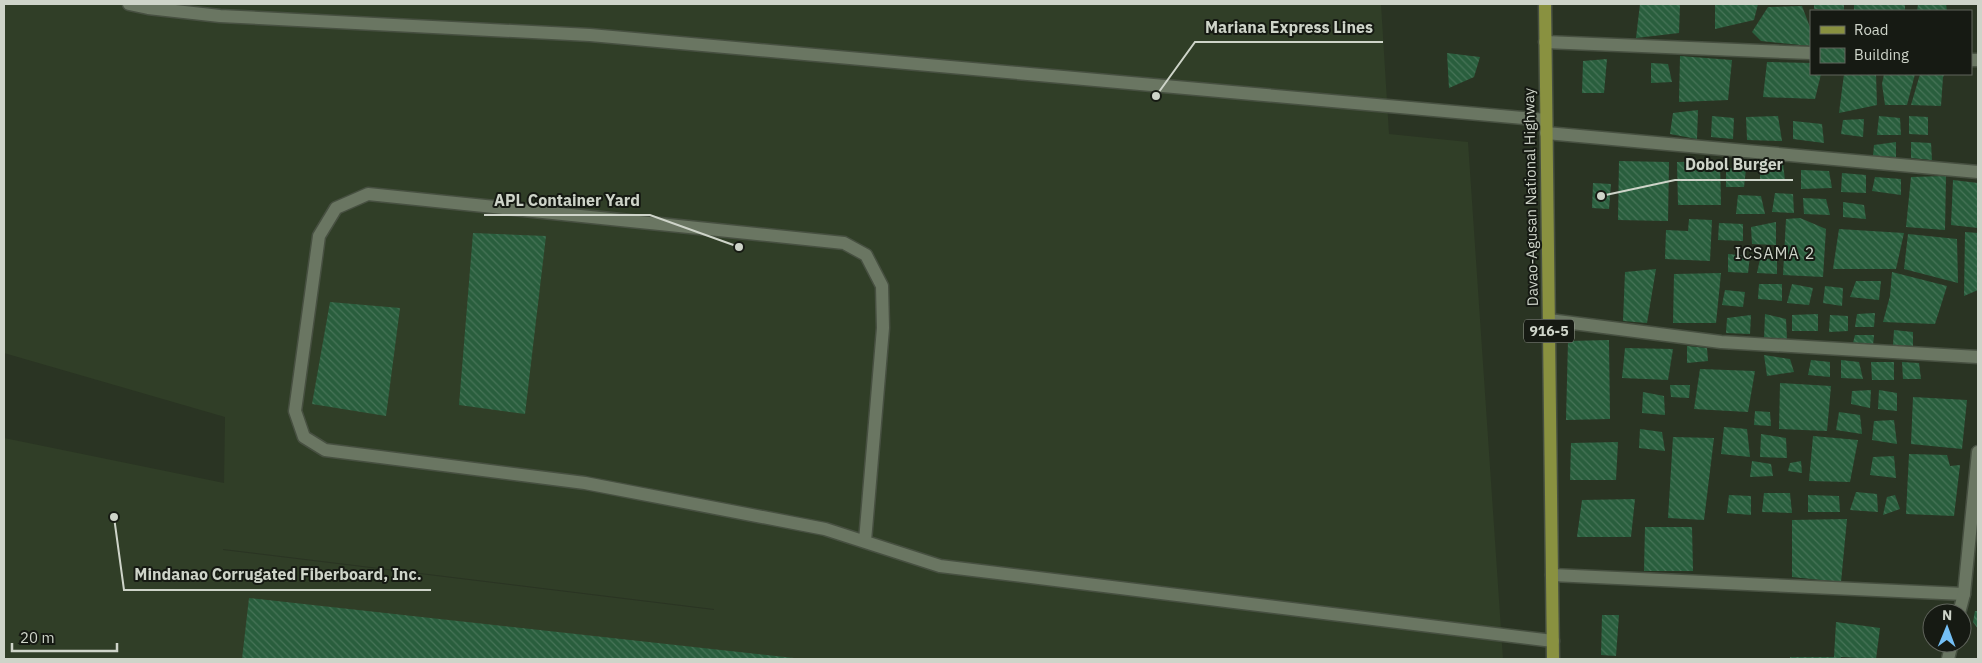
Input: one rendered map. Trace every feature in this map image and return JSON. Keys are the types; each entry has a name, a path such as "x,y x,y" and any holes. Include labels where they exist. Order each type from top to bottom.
{"main road":[{"name":"Davao-Agusan National Highway","path":"1545,4 1553,659"}],"street":[{"path":"129,4 220,16 590,34 1546,126 1978,172"},
{"path":"1545,42 1810,53"},
{"path":"865,541 883,328 882,286 866,256 844,243 368,194 336,208 319,236 295,411 304,437 325,450 585,483 825,529 940,566 1553,641"},
{"path":"1549,320 1720,342 1978,357"},
{"path":"1962,603 1978,452"},
{"path":"1552,575 1964,594"}],"shaded area":[{"path":"4,4 1381,4 1389,134 1468,142 1503,659 4,659 4,438 224,483 225,417 4,353","holes":["223,549 714,609 714,610"]}],"building":[{"path":"1640,4 1680,4 1679,33 1636,38"},
{"path":"1715,4 1758,4 1754,20 1715,29"},
{"path":"1814,4 1844,4 1844,10 1814,9"},
{"path":"1854,4 1905,4 1905,10 1854,10"},
{"path":"1918,4 1946,4 1947,10 1917,10"},
{"path":"1802,6 1810,27 1810,46 1761,41 1752,32 1768,7"},
{"path":"1447,53 1480,57 1474,77 1449,88"},
{"path":"1680,56 1732,60 1728,100 1679,102"},
{"path":"1607,59 1604,93 1582,93 1583,61"},
{"path":"1767,62 1810,63 1810,75 1821,75 1815,99 1763,97"},
{"path":"1651,63 1668,64 1672,82 1651,83"},
{"path":"1844,75 1876,75 1877,105 1839,113"},
{"path":"1884,75 1915,75 1907,105 1885,105 1882,84"},
{"path":"1920,75 1944,75 1941,106 1911,105"},
{"path":"1698,110 1697,139 1670,134 1673,113"},
{"path":"1712,116 1734,118 1733,139 1711,137"},
{"path":"1778,116 1782,141 1747,140 1746,117"},
{"path":"1879,116 1900,118 1901,135 1877,135"},
{"path":"1909,116 1928,117 1928,135 1909,134"},
{"path":"1864,119 1863,137 1841,134 1843,120"},
{"path":"1793,121 1822,124 1824,143 1793,139"},
{"path":"1896,142 1896,157 1873,156 1874,145"},
{"path":"1911,142 1931,143 1932,160 1911,158"},
{"path":"1619,161 1669,162 1668,221 1618,220"},
{"path":"1720,161 1721,205 1678,205 1677,162"},
{"path":"1760,162 1783,163 1785,181 1760,180"},
{"path":"1726,168 1746,169 1744,187 1726,187"},
{"path":"1801,170 1829,171 1832,188 1801,189"},
{"path":"1842,173 1866,175 1866,193 1841,192"},
{"path":"1946,176 1945,230 1906,227 1911,177"},
{"path":"1875,177 1901,179 1901,195 1872,191"},
{"path":"1953,180 1978,183 1978,228 1951,225"},
{"path":"1593,183 1611,184 1609,209 1592,208"},
{"path":"1775,193 1793,194 1794,213 1772,212"},
{"path":"1738,195 1761,196 1765,214 1736,214"},
{"path":"1803,198 1826,199 1830,215 1804,214"},
{"path":"1843,202 1864,205 1866,219 1843,217"},
{"path":"1800,218 1826,229 1823,277 1783,275 1786,219"},
{"path":"1689,219 1712,220 1710,261 1665,259 1666,230 1688,231"},
{"path":"1776,222 1776,245 1752,244 1751,227"},
{"path":"1719,223 1743,224 1743,241 1718,240"},
{"path":"1839,229 1904,233 1896,269 1833,269"},
{"path":"1965,232 1978,233 1978,290 1964,296"},
{"path":"473,233 546,236 525,414 459,405"},
{"path":"1908,234 1957,239 1958,283 1904,269"},
{"path":"1728,254 1750,256 1748,273 1728,272"},
{"path":"1760,259 1777,259 1777,274 1757,273"},
{"path":"1656,269 1647,323 1623,321 1625,272"},
{"path":"1892,272 1947,286 1935,324 1883,322 1890,296"},
{"path":"1721,273 1716,323 1673,323 1674,274"},
{"path":"1856,281 1881,281 1879,300 1850,297"},
{"path":"1759,284 1782,284 1782,301 1758,299"},
{"path":"1792,284 1813,288 1809,305 1787,303"},
{"path":"1825,286 1843,288 1842,306 1823,303"},
{"path":"1725,290 1745,292 1743,307 1722,305"},
{"path":"330,302 400,308 386,416 312,404"},
{"path":"1875,313 1874,327 1855,327 1857,314"},
{"path":"1765,314 1786,319 1787,339 1764,339"},
{"path":"1818,314 1818,331 1792,331 1792,315"},
{"path":"1751,315 1750,334 1726,333 1727,318"},
{"path":"1830,315 1848,316 1848,331 1829,332"},
{"path":"1894,330 1913,332 1913,346 1893,345"},
{"path":"1855,335 1874,335 1873,346 1853,343"},
{"path":"1609,340 1610,419 1566,420 1568,341"},
{"path":"1687,346 1707,348 1708,361 1687,363"},
{"path":"1625,348 1673,349 1668,380 1622,378"},
{"path":"1764,355 1790,359 1794,372 1767,376"},
{"path":"1811,360 1830,362 1830,377 1808,375"},
{"path":"1841,360 1859,362 1863,379 1841,378"},
{"path":"1871,362 1894,362 1894,380 1872,380"},
{"path":"1902,362 1919,363 1921,379 1903,379"},
{"path":"1700,369 1755,371 1748,412 1694,409"},
{"path":"1780,383 1831,386 1827,431 1779,429"},
{"path":"1670,385 1690,385 1689,398 1671,397"},
{"path":"1871,390 1870,408 1851,404 1852,391"},
{"path":"1879,390 1897,393 1897,411 1878,409"},
{"path":"1643,392 1664,396 1665,415 1642,413"},
{"path":"1913,397 1967,400 1962,449 1911,444"},
{"path":"1755,411 1770,412 1771,426 1754,425"},
{"path":"1839,412 1860,415 1862,434 1836,430"},
{"path":"1894,420 1897,444 1872,440 1874,421"},
{"path":"1724,427 1747,429 1750,457 1721,454"},
{"path":"1640,429 1662,432 1665,451 1639,448"},
{"path":"1761,434 1786,438 1787,458 1760,457"},
{"path":"1813,436 1858,440 1850,482 1809,481"},
{"path":"1673,437 1714,438 1704,520 1668,518"},
{"path":"1618,442 1616,480 1570,480 1571,443"},
{"path":"1909,454 1947,455 1950,466 1960,465 1954,516 1906,514"},
{"path":"1894,456 1896,478 1870,475 1873,457"},
{"path":"1752,461 1771,464 1773,476 1750,477"},
{"path":"1801,461 1802,473 1788,471 1790,463"},
{"path":"1856,492 1877,494 1878,512 1850,510"},
{"path":"1764,493 1790,493 1792,513 1762,512"},
{"path":"1729,495 1751,496 1751,515 1727,513"},
{"path":"1808,495 1839,496 1840,512 1808,512"},
{"path":"1895,495 1900,509 1883,515 1887,497"},
{"path":"1635,499 1631,537 1577,537 1582,500"},
{"path":"1847,519 1841,582 1792,577 1792,520"},
{"path":"1645,527 1692,527 1693,571 1644,571"},
{"path":"249,598 794,658 794,659 242,659"},
{"path":"1975,611 1978,611 1978,629 1973,622"},
{"path":"1602,615 1619,615 1616,656 1601,655"},
{"path":"1836,622 1880,628 1876,659 1841,657 1841,659 1790,659 1790,657 1834,657"}],"place":[{"name":"Mariana Express Lines","path":"1156,96"},
{"name":"Dobol Burger","path":"1601,196"},
{"name":"APL Container Yard","path":"739,247"},
{"name":"Mindanao Corrugated Fiberboard, Inc.","path":"114,517"}],"district":[{"name":"ICSAMA 2","path":"1775,253"}]}
